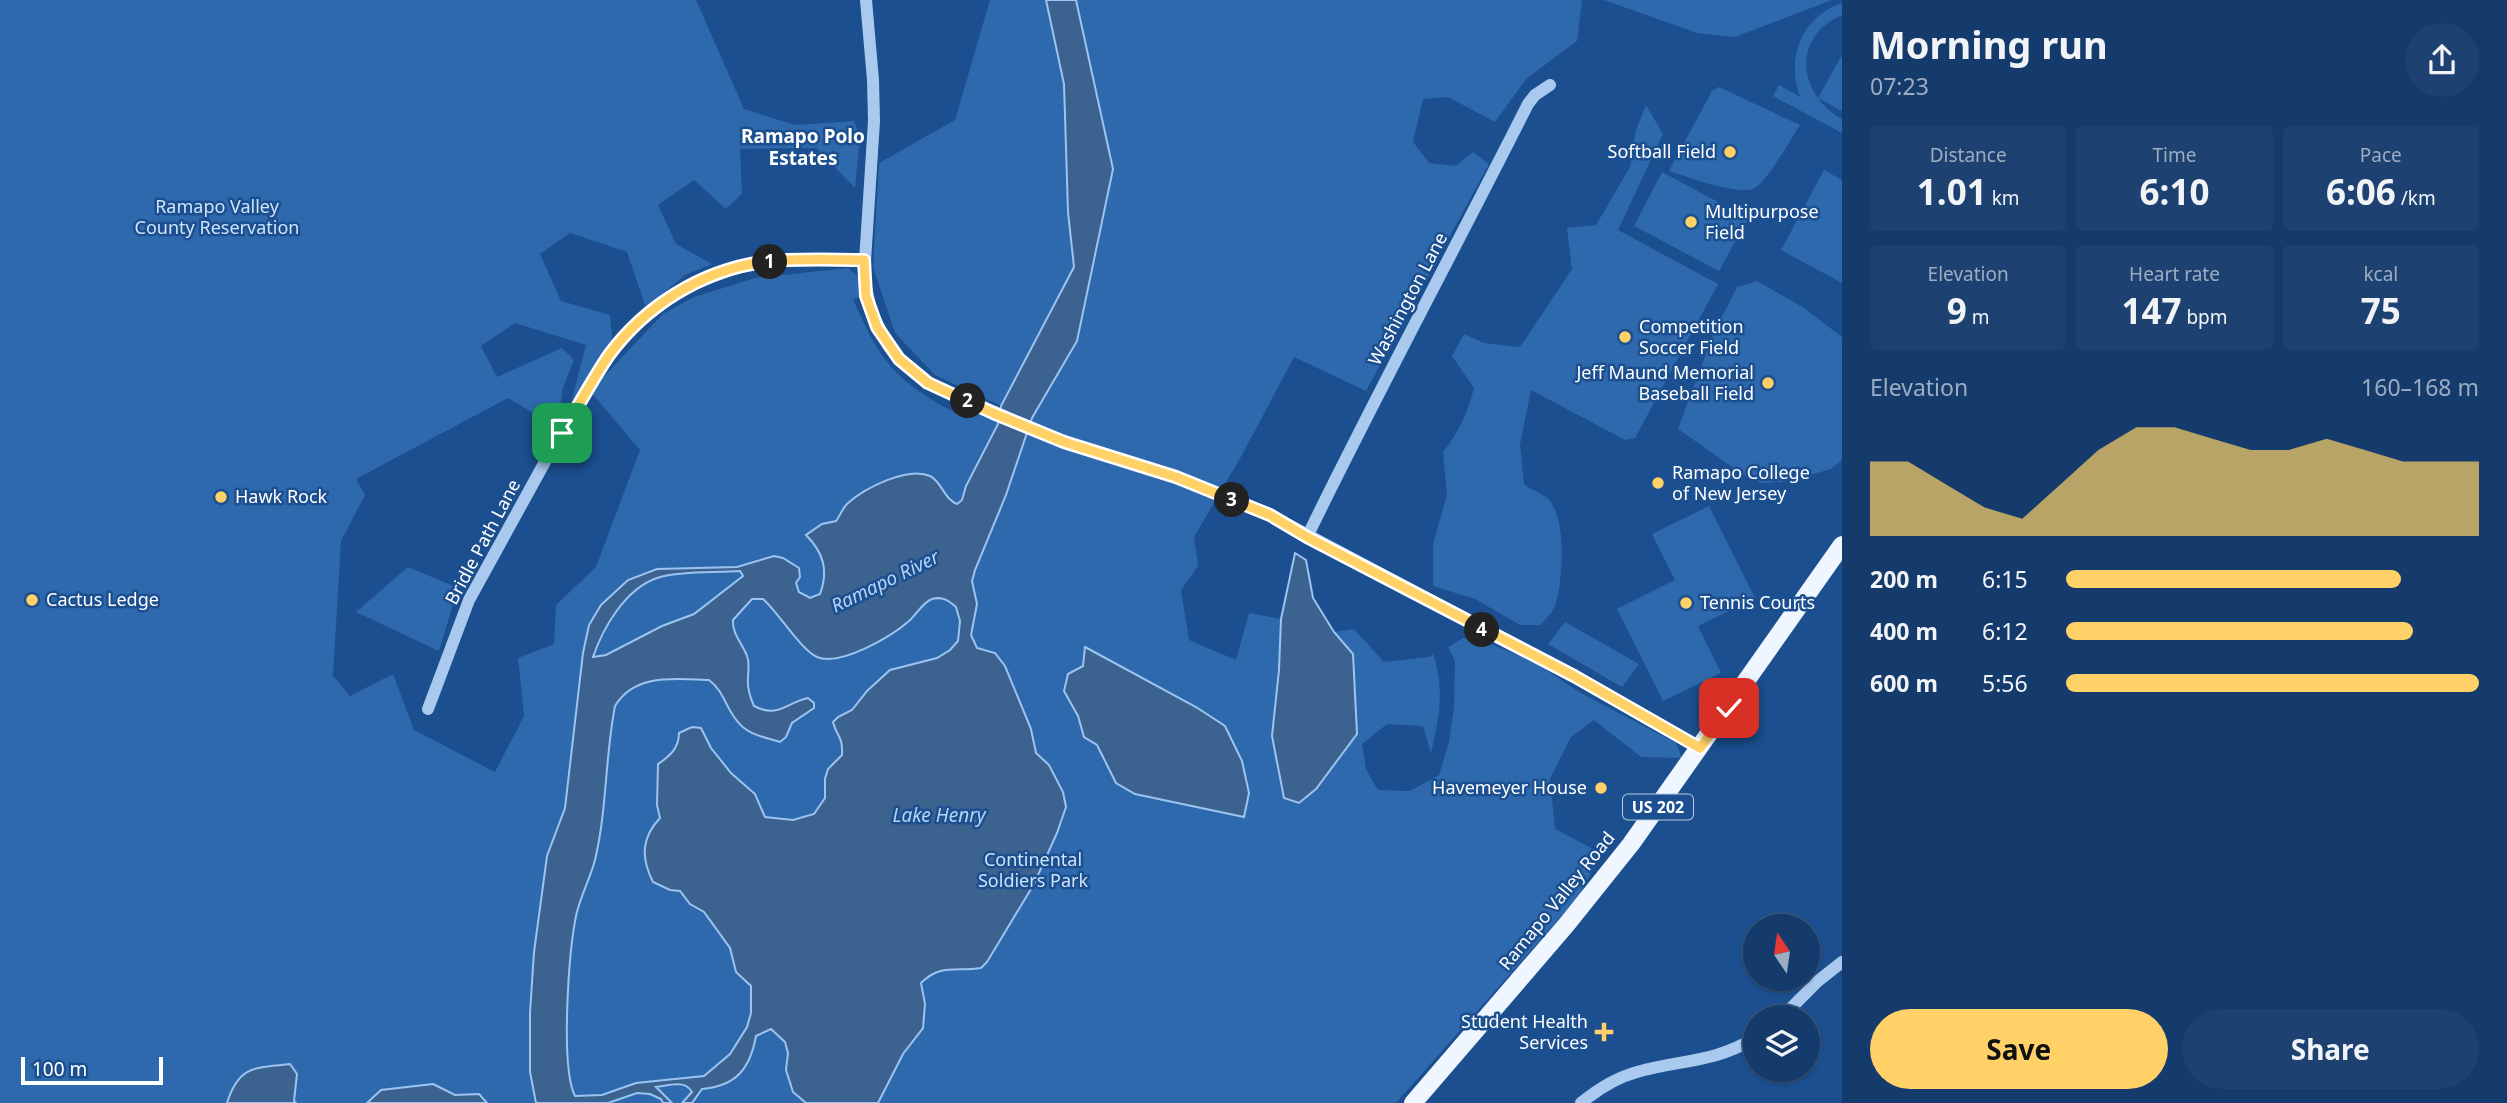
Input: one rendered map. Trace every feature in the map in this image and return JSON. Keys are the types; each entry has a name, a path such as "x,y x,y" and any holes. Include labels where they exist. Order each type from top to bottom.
{"main road":[{"name":"Ramapo Valley Road","path":"1413,1103 1567,924 1637,836 1840,555"}],"street":[{"path":"866,0 871,38 874,121 864,277 871,312 887,345 899,359 928,383 993,413 1064,442 1176,477 1270,515 1307,537 1586,682 1700,748"},
{"name":"Washington Lane","path":"1307,537 1362,424 1528,104 1535,95 1550,85"},
{"name":"Bridle Path Lane","path":"428,709 469,600 546,460 603,366 637,323 675,294 696,282 737,267 785,260 864,260"},
{"path":"1794,1005 1842,962"},
{"path":"1581,1103 1598,1089 1620,1077 1637,1071 1722,1055 1743,1044"}],"green space":[{"path":"0,0 696,0 744,109 795,125 854,121 860,136 855,188 816,148 740,149 742,194 726,209 694,180 658,205 676,244 712,264 685,275 646,308 627,252 570,233 540,254 561,301 610,315 613,348 571,403 586,345 515,323 481,346 497,377 562,348 574,360 562,390 560,429 508,398 356,479 365,495 341,541 333,676 350,696 393,674 414,730 495,772 524,716 518,658 554,644 556,605 596,567 640,450 590,391 663,314 694,297 755,278 848,268 859,277 864,296 853,299 864,323 885,359 896,372 925,395 967,419 975,411 999,420 966,486 962,500 957,504 951,502 932,477 846,504 836,522 822,524 807,535 823,562 824,577 820,594 810,598 805,594 774,556 737,567 657,569 628,580 583,652 565,808 557,830 596,850 615,706 623,695 633,688 656,680 709,680 722,694 737,722 786,737 791,723 814,708 799,700 777,710 754,706 747,680 749,667 732,627 733,620 752,598 763,599 796,636 853,652 889,636 930,601 938,599 956,607 975,570 1006,495 1032,418 1077,341 1113,169 1076,0 1582,0 1577,41 1526,79 1495,122 1448,97 1423,99 1413,142 1429,163 1456,166 1473,152 1489,164 1366,391 1294,357 1242,455 1194,537 1198,566 1181,590 1189,640 1236,660 1249,613 1281,619 1279,670 1353,688 1353,654 1334,632 1354,629 1384,662 1429,657 1433,654 1440,691 1431,753 1423,726 1387,724 1362,744 1366,769 1378,790 1410,791 1439,775 1449,742 1454,706 1455,661 1448,647 1463,638 1484,641 1534,662 1581,693 1676,743 1682,758 1641,757 1594,720 1571,737 1550,779 1555,829 1601,853 1579,896 1396,1103 0,1103"},
{"path":"990,0 1046,0 1064,84 1068,212 1074,267 1001,406 935,375 895,333 873,267 879,163 955,120"},
{"path":"1604,0 1832,0 1735,37 1697,33"},
{"path":"1842,3 1842,15 1814,37 1806,66 1816,96 1827,109 1842,119 1842,133 1773,96 1779,85 1800,97 1795,68 1800,41 1816,18"},
{"path":"1842,55 1842,111 1818,98"},
{"name":"Softball Field","path":"1719,87 1800,125 1772,169 1755,188 1726,188 1669,171 1712,91"},
{"path":"1646,105 1663,134 1618,230 1718,284 1635,438 1625,440 1531,390 1520,445 1524,484 1547,498 1553,506 1558,518 1562,564 1552,612 1541,625 1520,625 1475,599 1433,586 1433,544 1447,495 1443,452 1462,422 1474,388 1452,356 1464,334 1484,343 1520,347 1572,269 1567,228 1596,225 1630,167 1636,130"},
{"path":"1824,170 1842,180 1842,283 1781,250"},
{"name":"Multipurpose Field","path":"1662,172 1748,218 1719,271 1634,226"},
{"name":"Jeff Maund Memorial Baseball Field","path":"1757,281 1804,308 1842,337 1842,460 1831,469 1785,482 1762,483 1745,476 1678,429 1713,335 1737,287"},
{"name":"Tennis Courts","path":"1709,506 1755,598 1698,626 1721,673 1663,701 1617,609 1675,580 1652,534"},
{"path":"408,567 458,588 439,651 356,612"},
{"path":"740,571 743,577 694,614 662,626 606,655 592,658 617,611 625,600 645,583 675,574"},
{"path":"1565,622 1639,664 1622,687 1548,644"}],"water":[{"path":"1046,0 1076,0 1113,169 1077,341 1032,418 1006,495 972,581 977,604 971,635 977,648 995,653 1005,666 1031,729 1036,753 1049,765 1063,792 1066,807 1034,884 981,968 942,971 921,983 925,1004 923,1028 903,1054 878,1103 806,1103 793,1092 786,1070 788,1053 785,1042 771,1029 756,1036 750,1058 740,1074 724,1084 702,1089 692,1103 682,1103 692,1092 685,1086 676,1084 656,1087 672,1103 663,1103 661,1099 650,1094 637,1093 608,1103 536,1103 530,1072 534,952 547,856 565,808 583,653 589,625 601,605 628,580 657,569 737,567 774,556 799,568 800,577 796,583 799,592 810,598 820,594 824,569 817,548 806,535 822,524 836,521 846,505 865,491 899,476 921,474 934,479 953,502 957,504 962,500 966,486 998,424 1001,406 1074,267 1068,212 1064,84","holes":["740,571 743,576 694,614 662,626 606,655 593,657 609,622 625,600 645,583 675,574","936,598 946,600 956,607 960,621 958,641 937,658 890,670 867,691 852,710 833,722 841,740 842,755 828,769 825,798 814,814 793,820 765,817 755,794 731,773 711,748 701,728 692,727 679,733 673,751 658,764 657,805 660,818 646,841 646,865 653,882 670,890 680,891 690,904 704,912 730,948 736,972 751,986 751,1013 747,1027 730,1054 704,1076 636,1083 602,1095 575,1096 570,1081 567,1035 571,955 576,916 599,841 615,706 623,695 644,683 669,679 709,680 742,726 757,735 780,742 786,737 792,723 814,708 814,703 808,698 770,711 754,706 748,689 748,659 733,625 733,620 752,599 763,599 804,647 817,657 839,658 878,642 912,618 925,603"]},
{"path":"1295,553 1306,560 1313,598 1334,632 1353,654 1357,734 1316,789 1299,803 1284,798 1272,736 1281,619"},
{"path":"1085,647 1196,707 1225,726 1242,761 1249,793 1244,817 1135,794 1116,783 1097,745 1084,737 1078,716 1064,691 1068,674 1083,666"},
{"path":"290,1064 297,1074 296,1103 227,1103 237,1081 243,1075 258,1068"},
{"path":"433,1084 455,1095 479,1094 487,1103 367,1103 381,1090"}],"place":[{"name":"Softball Field","path":"1730,152"},
{"name":"Multipurpose Field","path":"1691,222"},
{"name":"Competition Soccer Field","path":"1625,337"},
{"name":"Jeff Maund Memorial Baseball Field","path":"1768,383"},
{"name":"Ramapo College of New Jersey","path":"1658,483"},
{"name":"Hawk Rock","path":"221,497"},
{"name":"Cactus Ledge","path":"32,600"},
{"name":"Tennis Courts","path":"1686,603"},
{"name":"Havemeyer House","path":"1601,788"},
{"name":"Student Health Services","path":"1604,1032"}],"district":[{"name":"Ramapo Polo Estates","path":"803,147"}],"route":[{"path":"562,433 608,356 637,323 675,294 696,282 737,267 761,262 864,260 866,296 877,327 899,359 928,383 1064,442 1176,477 1270,515 1307,537 1574,676 1700,748 1729,708"}],"park label":[{"name":"Ramapo Valley County Reservation","path":"217,217"},
{"name":"Continental Soldiers Park","path":"1033,870"}],"water label":[{"name":"Ramapo River","path":"885,581"},
{"name":"Lake Henry","path":"939,815"}]}
